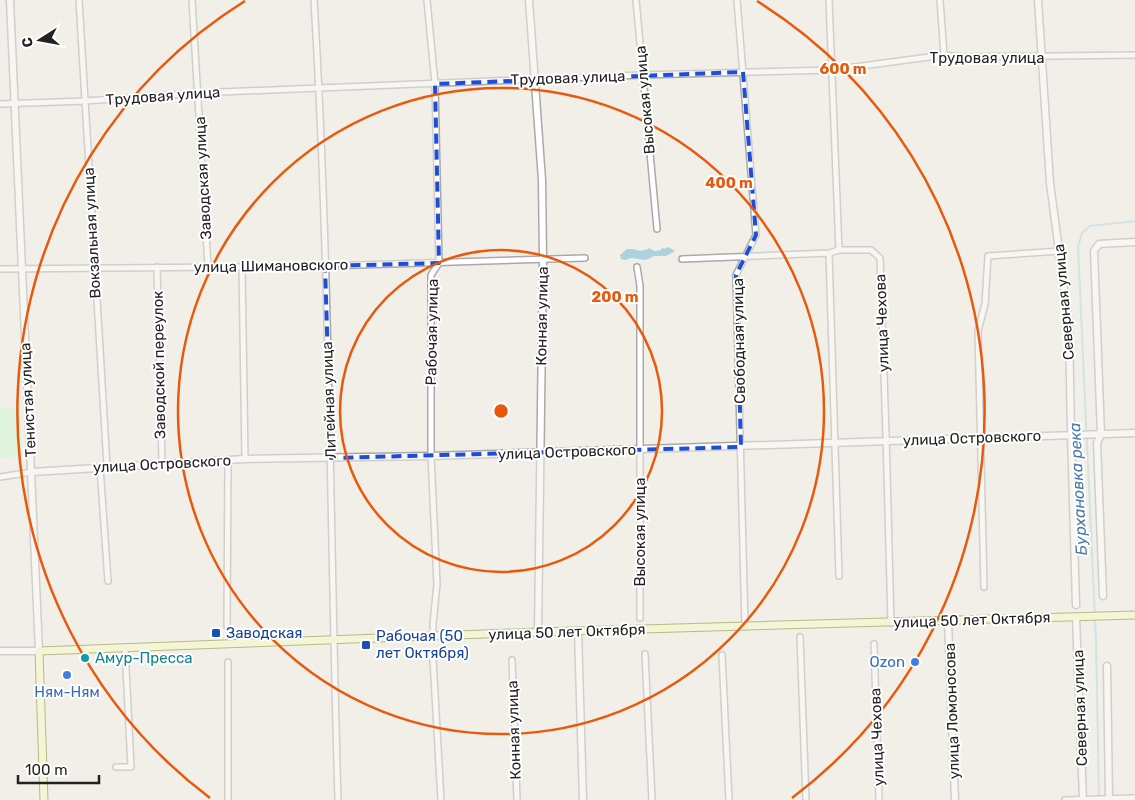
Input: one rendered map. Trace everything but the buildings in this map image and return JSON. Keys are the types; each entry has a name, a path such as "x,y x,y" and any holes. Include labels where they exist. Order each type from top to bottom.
{"main road":[{"name":"улица 50 лет Октября","path":"39,651 538,632 1135,615"},
{"name":"Тенистая улица","path":"39,651 44,800"}],"street":[{"name":"Тенистая улица","path":"10,0 39,651"},
{"name":"Вокзальная улица","path":"79,0 94,268 108,581"},
{"name":"Заводская улица","path":"192,0 208,266"},
{"name":"Литейная улица","path":"314,0 325,266 338,800"},
{"name":"Рабочая улица","path":"427,0 435,84 439,263 431,275 431,456 437,584 432,624 433,636"},
{"name":"Конная улица","path":"529,0 542,180 543,258 538,632"},
{"name":"Высокая улица","path":"636,0 657,229"},
{"name":"Свободная улица","path":"737,0 756,235 736,275 745,627"},
{"path":"829,0 839,250"},
{"path":"940,0 944,55"},
{"name":"Северная улица","path":"1038,0 1050,183 1070,326 1076,605"},
{"name":"Трудовая улица","path":"0,104 85,102 319,88 642,75 832,70 944,55 963,57 1135,55"},
{"path":"1103,596 1097,443 1099,434 1094,251 1099,244 1135,242"},
{"name":"улица Чехова","path":"682,259 829,253 839,250 870,250 880,258 887,440 890,623"},
{"path":"984,587 978,331 985,304 988,256 1060,251"},
{"path":"829,253 839,576"},
{"name":"улица Шимановского","path":"0,269 325,266 585,258"},
{"path":"242,266 245,459"},
{"name":"Заводской переулок","path":"157,267 162,463"},
{"name":"Высокая улица","path":"637,267 640,286 640,618"},
{"name":"улица Островского","path":"0,477 32,472 245,459 539,453 1135,433"},
{"path":"227,626 228,460"},
{"name":"Северная улица","path":"1076,617 1084,799"},
{"name":"улица Ломоносова","path":"948,621 956,800"},
{"path":"578,631 583,800"},
{"path":"800,637 806,800"},
{"name":"улица Чехова","path":"874,644 879,800"},
{"path":"116,767 131,767 126,648"},
{"name":"улица 50 лет Октября","path":"0,651 39,651"},
{"path":"645,654 652,800"},
{"path":"722,654 729,800"},
{"path":"433,660 441,800"},
{"name":"Конная улица","path":"512,660 517,800"},
{"path":"228,662 228,800"},
{"name":"Северная улица","path":"1107,666 1108,799"},
{"path":"1065,800 1135,798"}],"highlighted area":[{"path":"743,72 756,235 736,275 741,447 331,458 325,266 439,263 435,84"}],"green space":[{"path":"20,408 22,457 0,458 0,409"}],"water":[{"path":"662,247 664,249 668,247 675,251 666,256 654,256 646,260 631,258 625,260 621,259 620,255 627,249 640,251 648,248 655,251 661,250"}],"waterway":[{"name":"Бурхановка река","path":"1099,798 1096,639 1078,247 1082,233 1090,226 1135,221"}],"place":[{"name":"Заводская","path":"216,633"},
{"name":"Рабочая (50 лет Октября)","path":"366,645"},
{"name":"Амур-Пресса","path":"85,658"},
{"name":"Ozon","path":"915,662"},
{"name":"Ням-Ням","path":"67,675"}]}
